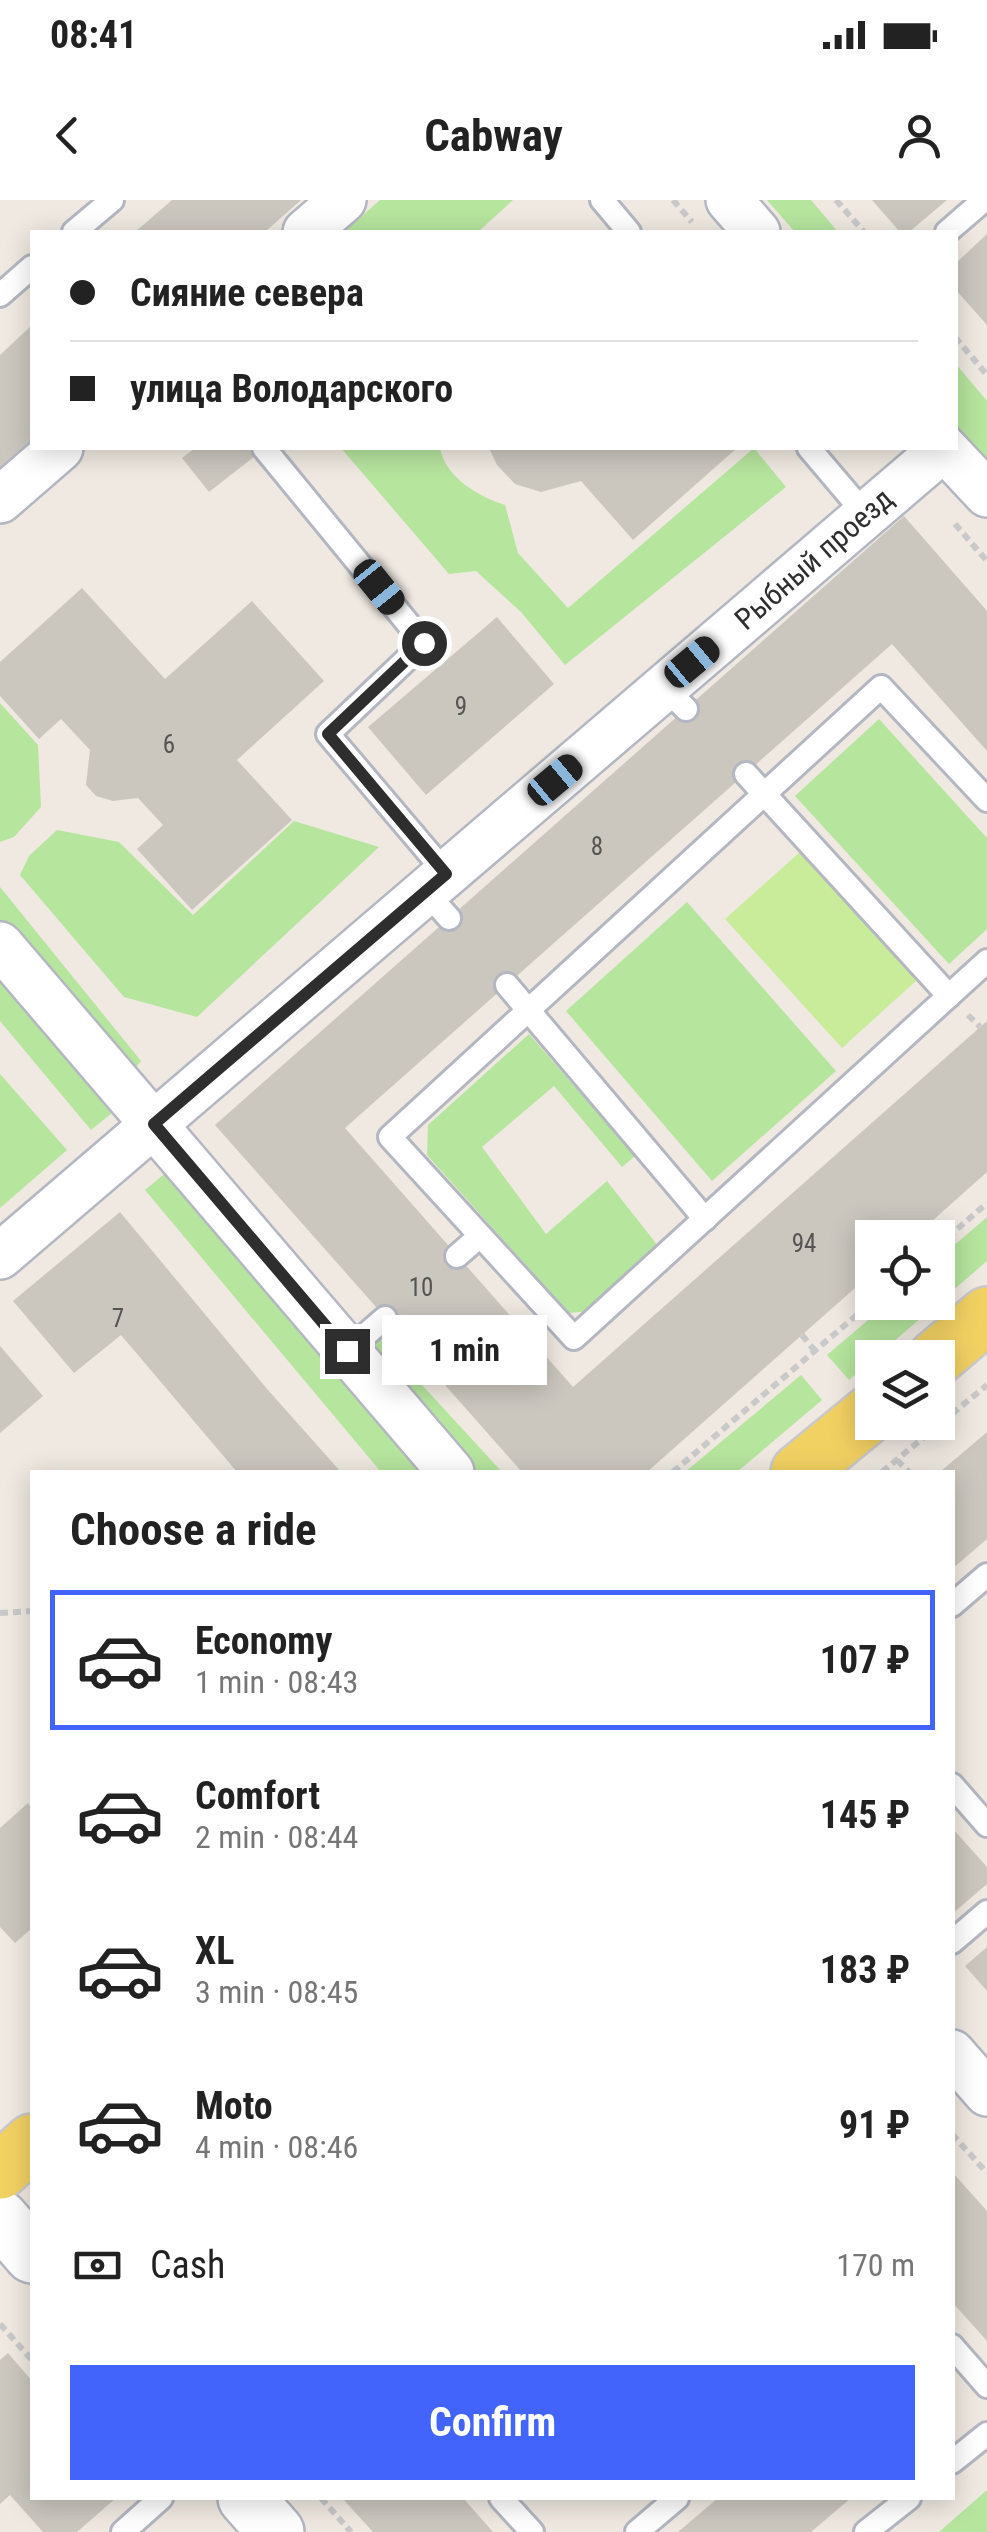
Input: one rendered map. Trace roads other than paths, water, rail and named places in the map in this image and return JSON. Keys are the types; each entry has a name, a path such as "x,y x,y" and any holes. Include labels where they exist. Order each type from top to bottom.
{"main road":[{"path":"955,1342 987,1315"},
{"path":"802,1470 855,1426"},
{"path":"0,2171 30,2144"}],"street":[{"path":"308,230 343,200"},
{"path":"728,200 755,230"},
{"path":"0,500 58,450"},
{"name":"Рыбный проезд","path":"0,1256 154,1124 675,698 866,514 942,450"},
{"path":"946,450 987,494"},
{"path":"0,944 448,1470"},
{"path":"955,2056 987,2093"},
{"path":"0,2218 30,2253"},
{"path":"248,2500 276,2532"}],"lane":[{"path":"76,230 112,200"},
{"path":"602,200 627,230"},
{"path":"950,230 984,200"},
{"path":"0,295 30,270"},
{"path":"266,450 424,643 328,734 440,894"},
{"path":"811,450 866,514"},
{"path":"987,800 881,687 390,1136 574,1338 987,961"},
{"path":"746,774 949,996"},
{"path":"506,985 705,1218"},
{"path":"457,1256 480,1236"},
{"path":"347,1351 386,1318"},
{"path":"955,1602 987,1575"},
{"path":"955,1788 987,1825"},
{"path":"955,1939 987,1912"},
{"path":"955,2349 987,2386"},
{"path":"955,2460 987,2434"},
{"path":"123,2532 159,2500"},
{"path":"503,2500 532,2532"},
{"path":"637,2532 675,2500"},
{"path":"866,2532 906,2500"}]}
